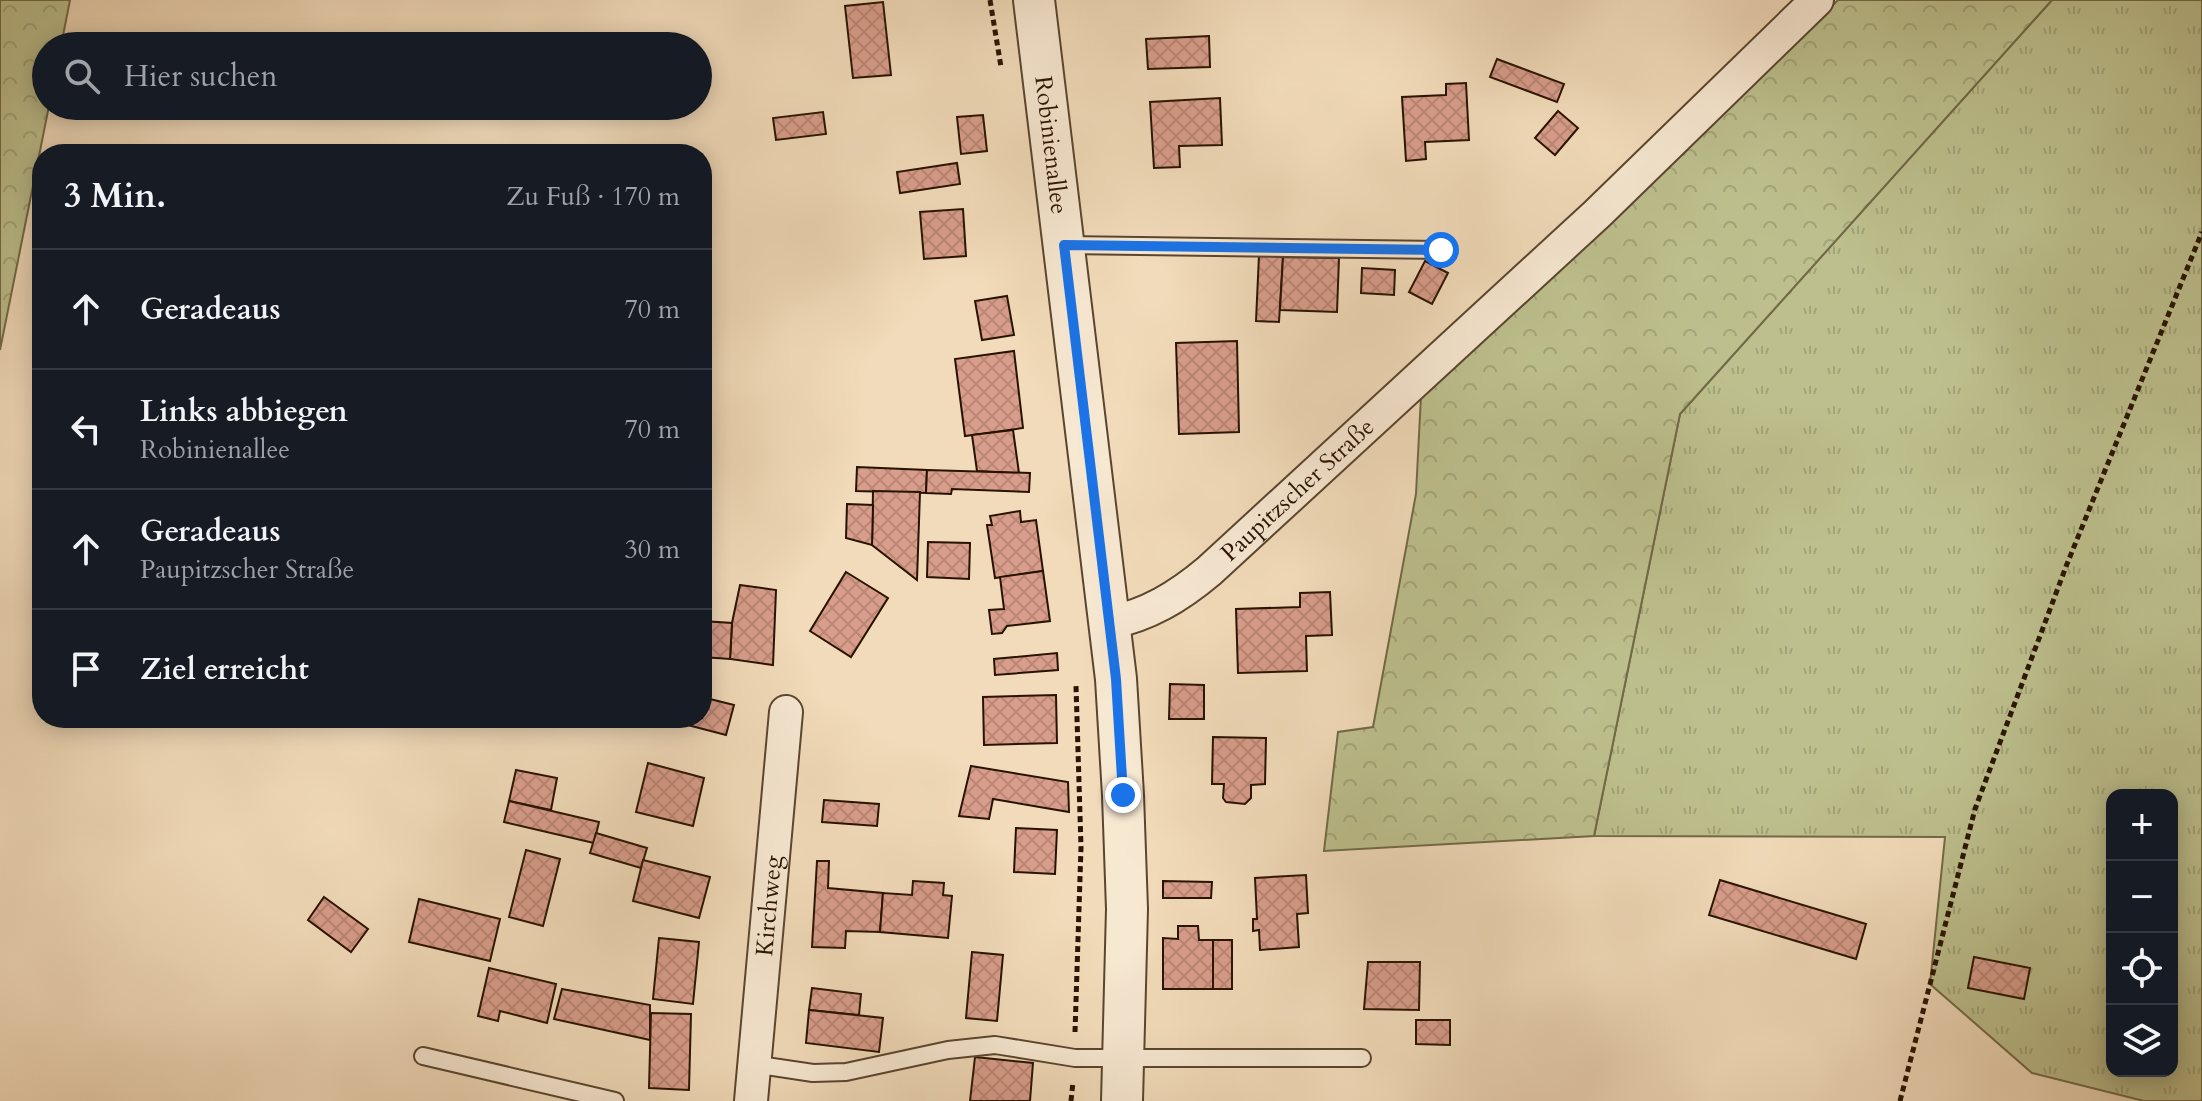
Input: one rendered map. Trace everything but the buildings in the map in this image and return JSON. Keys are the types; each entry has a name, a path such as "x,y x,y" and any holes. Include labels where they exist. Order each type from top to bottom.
{"street":[{"name":"Robinienallee","path":"1034,0 1109,623"},
{"name":"Paupitzscher Straße","path":"1109,623 1156,608 1184,592 1209,571 1597,214 1817,0"},
{"path":"1109,623 1116,679 1127,909 1122,1101"},
{"name":"Kirchweg","path":"751,1101 786,712"}],"lane":[{"path":"1064,245 1441,250"},
{"path":"753,1064 813,1073 846,1072 948,1050 995,1045 1075,1058 1362,1058"},
{"path":"423,1056 615,1101"}],"path":[{"path":"1900,1101 1975,809 2067,564 2202,232"},
{"path":"1075,1058 1081,847 1076,680"}],"green space":[{"path":"0,0 70,0 64,32 32,32 32,120 46,120 41,144 32,144 32,191 0,350"},
{"path":"1838,0 2052,0 1680,414 1594,836 1324,851 1338,732 1373,727 1416,494 1421,396 1771,67"},
{"path":"2052,0 2202,0 2202,1101 2144,1101 2032,1073 1930,984 1945,837 1594,836 1680,414"}],"route":[{"path":"1123,795 1116,679 1064,245 1441,250"}]}
